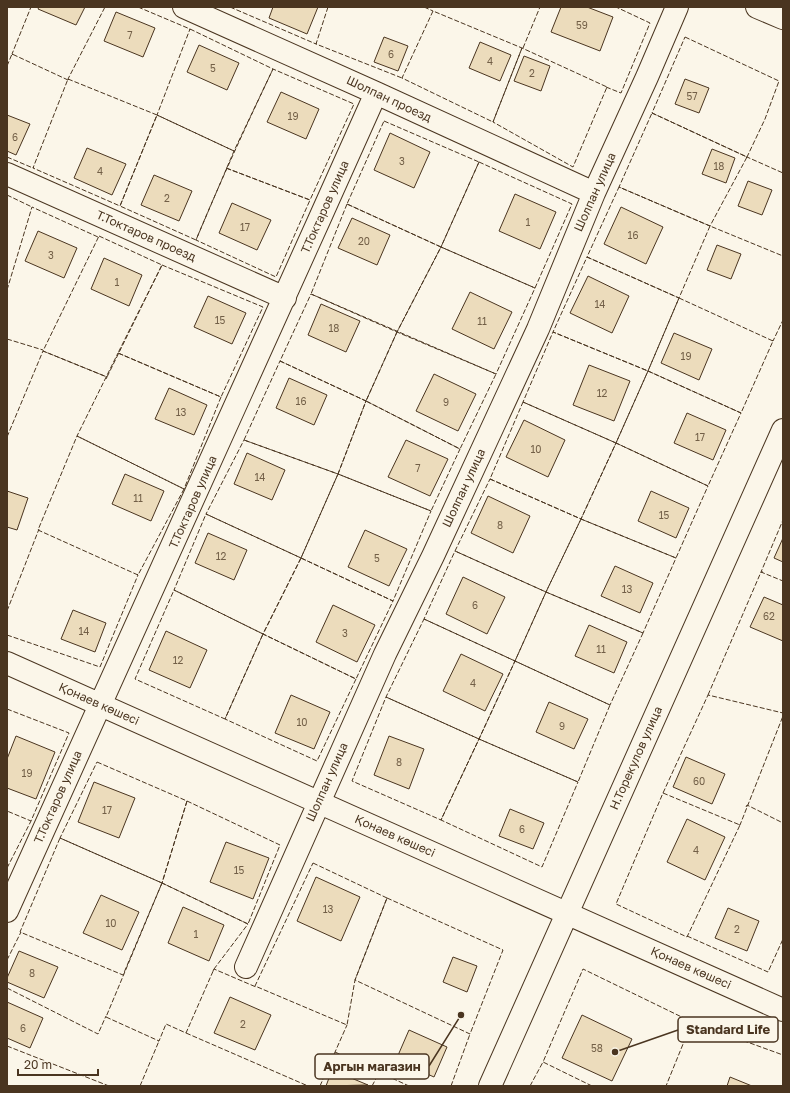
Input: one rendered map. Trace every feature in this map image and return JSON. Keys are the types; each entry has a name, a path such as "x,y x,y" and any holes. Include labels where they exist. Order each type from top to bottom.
{"street":[{"name":"Шолпан проезд","path":"184,7 594,193"},
{"name":"Шолпан улица","path":"246,967 385,654 433,556 538,329 594,193 677,7"},
{"path":"757,7 783,18"},
{"name":"Т.Токтаров улица","path":"7,911 171,551 376,93"},
{"name":"Т.Токтаров проезд","path":"7,174 285,298"},
{"name":"Н.Торекулов улица","path":"490,1086 783,430"},
{"name":"Қонаев көшесі","path":"7,663 783,1010"}],"building":[{"path":"39,7 85,7 76,25 38,9"},
{"path":"273,7 318,7 307,34 269,18"},
{"path":"561,7 587,7 613,17 600,51 551,32"},
{"path":"116,12 155,28 143,57 104,41"},
{"path":"384,37 408,46 398,71 374,62"},
{"path":"480,42 511,55 500,81 469,68"},
{"path":"199,45 239,63 227,90 187,72"},
{"path":"524,56 550,66 541,91 514,81"},
{"path":"685,79 709,88 699,113 675,104"},
{"path":"281,92 319,109 306,139 267,122"},
{"path":"7,115 30,124 16,155 7,151"},
{"path":"390,133 430,152 414,188 374,170"},
{"path":"87,148 126,164 112,195 74,178"},
{"path":"712,149 735,158 726,183 702,174"},
{"path":"154,175 192,191 179,221 141,205"},
{"path":"748,181 772,190 762,215 738,206"},
{"path":"515,194 556,212 540,249 499,231"},
{"path":"232,203 271,220 257,250 219,233"},
{"path":"621,207 663,227 646,264 604,244"},
{"path":"352,218 390,235 377,265 338,248"},
{"path":"38,231 77,248 64,278 25,261"},
{"path":"717,245 741,254 731,279 707,270"},
{"path":"104,258 142,275 129,306 91,289"},
{"path":"588,276 629,296 612,333 570,313"},
{"path":"470,292 512,312 494,349 452,329"},
{"path":"208,296 246,313 232,344 194,327"},
{"path":"321,304 360,321 346,352 308,335"},
{"path":"674,333 712,349 699,380 661,363"},
{"path":"589,365 630,381 614,421 573,405"},
{"path":"434,374 476,394 458,431 416,411"},
{"path":"289,378 327,395 314,425 276,408"},
{"path":"169,388 207,405 194,435 155,419"},
{"path":"687,413 726,430 713,460 674,443"},
{"path":"524,420 565,440 548,477 506,457"},
{"path":"406,440 448,459 430,496 388,477"},
{"path":"247,453 285,470 272,500 234,484"},
{"path":"125,474 164,491 151,521 112,504"},
{"path":"7,491 28,498 17,530 7,527"},
{"path":"651,491 689,508 676,538 638,521"},
{"path":"488,496 530,516 513,553 471,533"},
{"path":"365,530 407,549 389,586 348,567"},
{"path":"208,533 247,550 234,580 195,563"},
{"path":"783,538 783,562 774,558"},
{"path":"615,566 653,583 640,613 601,596"},
{"path":"463,577 505,597 487,634 446,614"},
{"path":"764,597 783,605 783,641 750,627"},
{"path":"333,605 375,625 357,662 316,642"},
{"path":"73,610 106,623 95,652 61,639"},
{"path":"589,625 627,642 614,673 575,656"},
{"path":"166,631 207,650 190,688 149,670"},
{"path":"461,654 503,674 485,711 443,691"},
{"path":"291,695 330,712 314,749 275,733"},
{"path":"549,702 588,719 574,749 536,732"},
{"path":"16,736 55,752 36,799 7,788 7,759"},
{"path":"389,736 424,749 409,789 374,775"},
{"path":"686,757 725,774 712,804 673,787"},
{"path":"94,782 135,798 119,838 78,822"},
{"path":"510,809 544,823 533,849 499,836"},
{"path":"687,819 725,837 705,880 667,862"},
{"path":"226,842 269,858 253,899 210,882"},
{"path":"316,877 360,897 341,941 297,921"},
{"path":"101,895 139,912 122,950 83,933"},
{"path":"183,907 224,925 209,961 168,943"},
{"path":"728,908 759,921 747,951 715,938"},
{"path":"19,951 58,967 44,998 7,982 7,978"},
{"path":"453,957 477,966 467,992 443,982"},
{"path":"230,997 271,1015 255,1050 214,1033"},
{"path":"7,1002 43,1018 30,1048 7,1038"},
{"path":"582,1015 632,1039 612,1081 562,1058"},
{"path":"409,1030 447,1047 434,1077 396,1060"},
{"path":"332,1070 368,1085 326,1086"},
{"path":"730,1077 752,1086 727,1086"}],"fence":[{"path":"13,55 12,54 31,7"},
{"path":"69,80 68,79 105,7"},
{"path":"138,7 190,30"},
{"path":"230,7 316,43"},
{"path":"328,7 316,44 402,78 403,77"},
{"path":"424,7 433,11"},
{"path":"523,48 540,7"},
{"path":"606,87 621,93 650,23 616,7"},
{"path":"522,48 493,122 402,78 433,11 522,48 607,87 573,167 493,122 522,48"},
{"path":"190,29 273,69 234,151 157,115 190,29"},
{"path":"685,37 779,81 765,119 747,157 652,113 685,37"},
{"path":"7,66 12,54 68,80"},
{"path":"226,168 310,200 276,277 196,240 214,197 224,175 233,154 273,69 354,104 310,200 226,168"},
{"path":"68,79 157,115 120,206 33,168 68,79"},
{"path":"652,113 747,157 710,226 619,187 652,113"},
{"path":"157,115 234,151 196,240 120,206 157,115"},
{"path":"384,121 479,162 441,247 347,204 384,121"},
{"path":"7,157 33,168 34,167"},
{"path":"746,158 747,157 783,173"},
{"path":"479,162 572,204 535,288 441,247 479,162"},
{"path":"710,226 679,298 587,257 619,187 783,256"},
{"path":"7,195 32,207"},
{"path":"347,204 441,247 397,332 311,294 347,204"},
{"path":"7,290 32,207 98,237"},
{"path":"99,236 162,265 107,377 43,351 99,236"},
{"path":"441,247 535,288 496,374 397,332 441,247"},
{"path":"587,257 679,298 648,371 553,332 587,257"},
{"path":"162,265 263,307 221,397 118,353 162,265"},
{"path":"397,332 366,401 280,361 311,294 496,374 460,449 366,401 397,332"},
{"path":"679,298 773,341 741,413 648,371 679,298"},
{"path":"772,340 773,341 783,320"},
{"path":"648,371 616,443 523,402 553,332 648,371 741,413 708,486 616,443 648,371"},
{"path":"7,339 43,350"},
{"path":"7,437 43,351 107,377 106,379"},
{"path":"118,353 221,397 184,489 77,436 118,353"},
{"path":"280,361 366,401 338,474 244,440 280,361"},
{"path":"366,401 460,449 431,511 338,474 366,401"},
{"path":"523,402 616,443 581,519 490,479 523,402"},
{"path":"77,436 184,489 138,575 38,530 77,436"},
{"path":"244,440 338,474 301,558 206,514 244,440"},
{"path":"616,443 708,486 676,558 581,519 616,443"},
{"path":"338,474 431,511 393,601 301,558 338,474"},
{"path":"490,479 581,519 546,592 455,551 490,479"},
{"path":"206,514 301,558 263,634 174,590 206,514"},
{"path":"581,519 676,558 643,633 546,592 581,519"},
{"path":"763,572 761,572 783,520"},
{"path":"7,611 39,529"},
{"path":"455,551 546,592 515,661 424,619 455,551"},
{"path":"301,558 393,601 356,679 263,634 301,558"},
{"path":"708,695 761,572 783,581"},
{"path":"7,635 100,667 138,575 137,574"},
{"path":"263,634 225,719 135,679 174,590 356,679 317,761 225,719 263,634"},
{"path":"546,592 643,633 610,705 515,661 546,592"},
{"path":"424,619 515,661 479,739 386,697 424,619"},
{"path":"515,661 610,705 578,782 479,739 515,661"},
{"path":"663,793 708,695 783,713"},
{"path":"386,697 479,739 441,820 352,781 386,697"},
{"path":"7,709 69,733 31,821 7,811"},
{"path":"739,825 783,716"},
{"path":"479,739 578,782 542,867 441,820 479,739"},
{"path":"97,762 187,801 162,883 60,838 97,762"},
{"path":"663,793 740,825 687,937 616,904 663,793"},
{"path":"187,801 280,845 248,924 162,883 187,801"},
{"path":"746,807 747,805 783,823"},
{"path":"7,868 31,821"},
{"path":"60,838 162,883 123,975 20,932 60,838"},
{"path":"313,863 387,898 355,980 347,1025 255,986 313,863"},
{"path":"162,883 248,924 214,969 186,1033 166,1024 159,1041 106,1017 162,883"},
{"path":"387,898 503,950 470,1034 355,980 387,898"},
{"path":"7,960 21,932"},
{"path":"687,936 768,972 783,939"},
{"path":"213,971 214,969 256,987"},
{"path":"592,1086 543,1062 583,969 692,1022 666,1086"},
{"path":"7,988 98,1034 106,1016"},
{"path":"691,1023 692,1022 783,1055"},
{"path":"320,1086 347,1025"},
{"path":"186,1033 308,1086"},
{"path":"451,1086 470,1034"},
{"path":"140,1086 158,1041"},
{"path":"7,1046 109,1086"},
{"path":"335,1052 409,1086"},
{"path":"530,1086 544,1062"},
{"path":"372,1086 379,1073 377,1072"}],"place":[{"name":"Аргын магазин","path":"461,1015"},
{"name":"Standard Life","path":"615,1052"}]}
